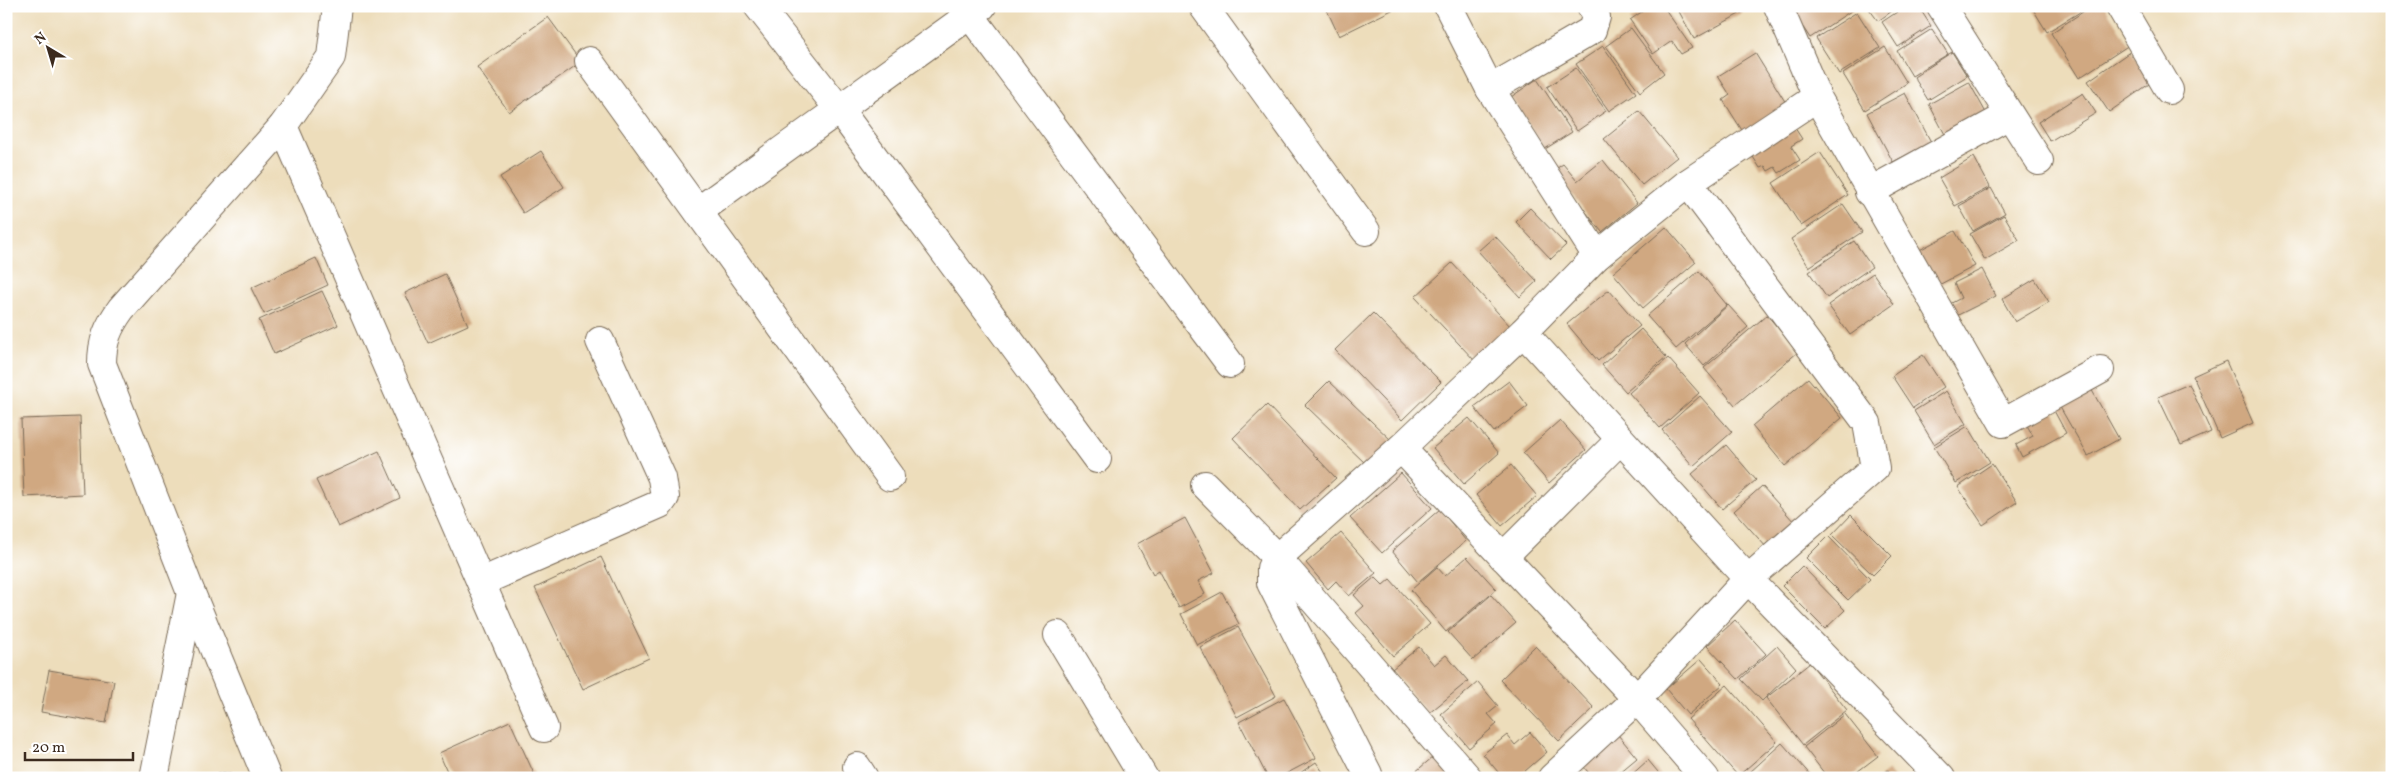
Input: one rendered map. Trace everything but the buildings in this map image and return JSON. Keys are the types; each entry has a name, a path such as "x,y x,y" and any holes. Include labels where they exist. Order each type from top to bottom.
{"street":[{"path":"267,778 191,593 102,364 102,347 108,327 121,309 283,126 331,56 337,6"},
{"path":"758,6 838,108 1097,459"},
{"path":"1203,6 1366,231"},
{"path":"1448,6 1490,89 1597,256"},
{"path":"1490,89 1592,30 1596,16 1591,6"},
{"path":"1778,6 1817,97 1869,192 2003,423 2100,370"},
{"path":"1941,6 2039,161"},
{"path":"2120,6 2169,90"},
{"path":"698,211 838,108 976,11 1230,364"},
{"path":"590,61 890,477"},
{"path":"1368,774 1271,584 1271,568 1277,558 1401,448 1523,332 1597,256 1688,183 1817,97"},
{"path":"1869,192 2010,115"},
{"path":"283,126 544,728"},
{"path":"1552,778 1636,699 1748,579 1875,468 1867,424 1688,183"},
{"path":"1523,332 1748,579 1941,778"},
{"path":"481,582 660,504 665,497 662,478 600,341"},
{"path":"1503,557 1620,440"},
{"path":"1401,448 1636,699 1705,778"},
{"path":"1205,485 1277,558 1468,778"},
{"path":"154,778 191,593"},
{"path":"1058,635 1144,778"}]}
